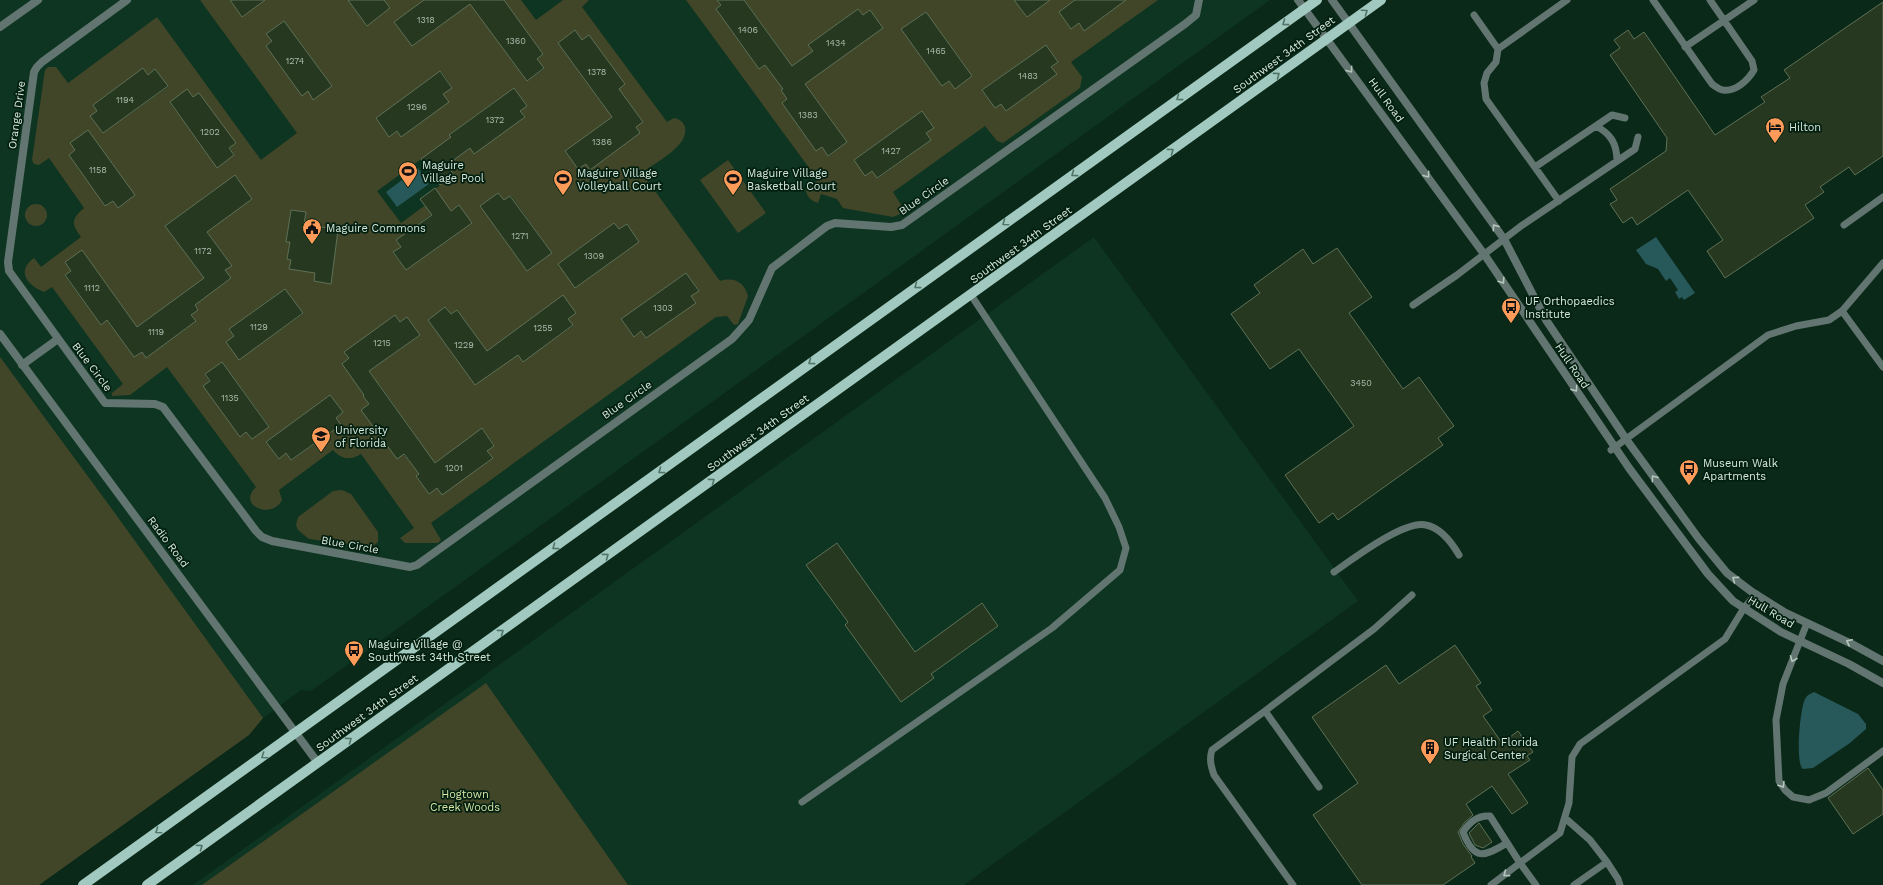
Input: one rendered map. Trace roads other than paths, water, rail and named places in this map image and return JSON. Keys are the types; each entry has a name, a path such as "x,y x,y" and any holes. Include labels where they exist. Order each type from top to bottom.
{"main road":[{"path":"83,885 1317,0"},
{"name":"Southwest 34th Street","path":"147,885 1381,0"}],"street":[{"path":"0,27 38,0"},
{"name":"Orange Drive","path":"58,339 12,277 8,267 34,72 42,62 127,0"},
{"name":"Blue Circle","path":"58,339 105,402 155,404 163,407 262,537 287,545 385,563 410,567 417,565 732,339 749,320 772,268 820,230 835,223 891,227 902,224 1190,21 1197,13 1199,0"},
{"name":"Hull Road","path":"1298,0 1484,254 1613,448 1695,559 1718,587 1733,601 1780,632 1849,664 1883,683"},
{"name":"Hull Road","path":"1332,0 1504,239 1546,320 1626,439 1698,539 1727,573 1756,594 1784,612 1883,661"},
{"name":"Radio Road","path":"0,334 318,763"},
{"path":"22,365 58,339"}],"lane":[{"path":"1498,49 1567,0"},
{"path":"1653,0 1712,84 1723,90 1735,88 1748,80 1754,70 1752,61 1710,0"},
{"path":"1685,47 1754,0"},
{"path":"1474,15 1498,49 1496,62 1487,73 1484,83 1486,99 1559,201"},
{"path":"1535,167 1612,115 1625,118"},
{"path":"1596,126 1605,131 1617,148 1617,161"},
{"path":"1413,305 1504,239 1635,149 1638,137"},
{"path":"1844,225 1883,198"},
{"path":"1613,448 1768,335 1796,326 1828,320 1842,311 1883,263"},
{"path":"802,802 1052,628 1120,570 1126,548 1119,527 1105,498 971,295"},
{"path":"1842,311 1883,367"},
{"path":"1334,572 1398,531 1414,525 1426,525 1439,531 1452,543 1459,555"},
{"path":"1491,885 1560,833 1569,804 1572,757 1580,744 1725,639 1744,608 1756,594"},
{"path":"1293,885 1214,775 1210,757 1212,750 1374,629 1412,595"},
{"path":"1807,623 1783,684 1776,720 1777,769 1779,781 1785,790 1793,797 1809,800 1819,796 1883,752"},
{"path":"1264,711 1319,787"},
{"path":"1507,843 1489,854 1479,853 1472,848 1463,832 1468,824 1481,815 1490,816 1536,885"},
{"path":"1565,818 1590,840 1607,862 1618,879 1620,885"},
{"path":"1574,885 1607,862"}],"water":[{"name":"Maguire Village Pool","path":"418,168 429,184 397,207 386,192"},
{"path":"1656,237 1695,293 1684,300 1682,297 1679,299 1675,292 1678,290 1670,278 1666,281 1658,269 1646,264 1636,250"},
{"path":"1814,692 1858,714 1866,724 1866,729 1850,743 1813,768 1803,769 1799,757 1801,713 1806,698"}],"place":[{"name":"Hilton","path":"1775,144"},
{"name":"Maguire Village Pool","path":"408,188"},
{"name":"Maguire Village Volleyball Court","path":"563,196"},
{"name":"Maguire Village Basketball Court","path":"733,196"},
{"name":"Maguire Commons","path":"312,245"},
{"name":"UF Orthopaedics Institute","path":"1511,324"},
{"name":"University of Florida","path":"321,453"},
{"name":"Museum Walk Apartments","path":"1689,486"},
{"name":"Maguire Village @ Southwest 34th Street","path":"354,667"},
{"name":"UF Health Florida Surgical Center","path":"1430,765"}],"park label":[{"name":"Hogtown Creek Woods","path":"465,800"}]}
